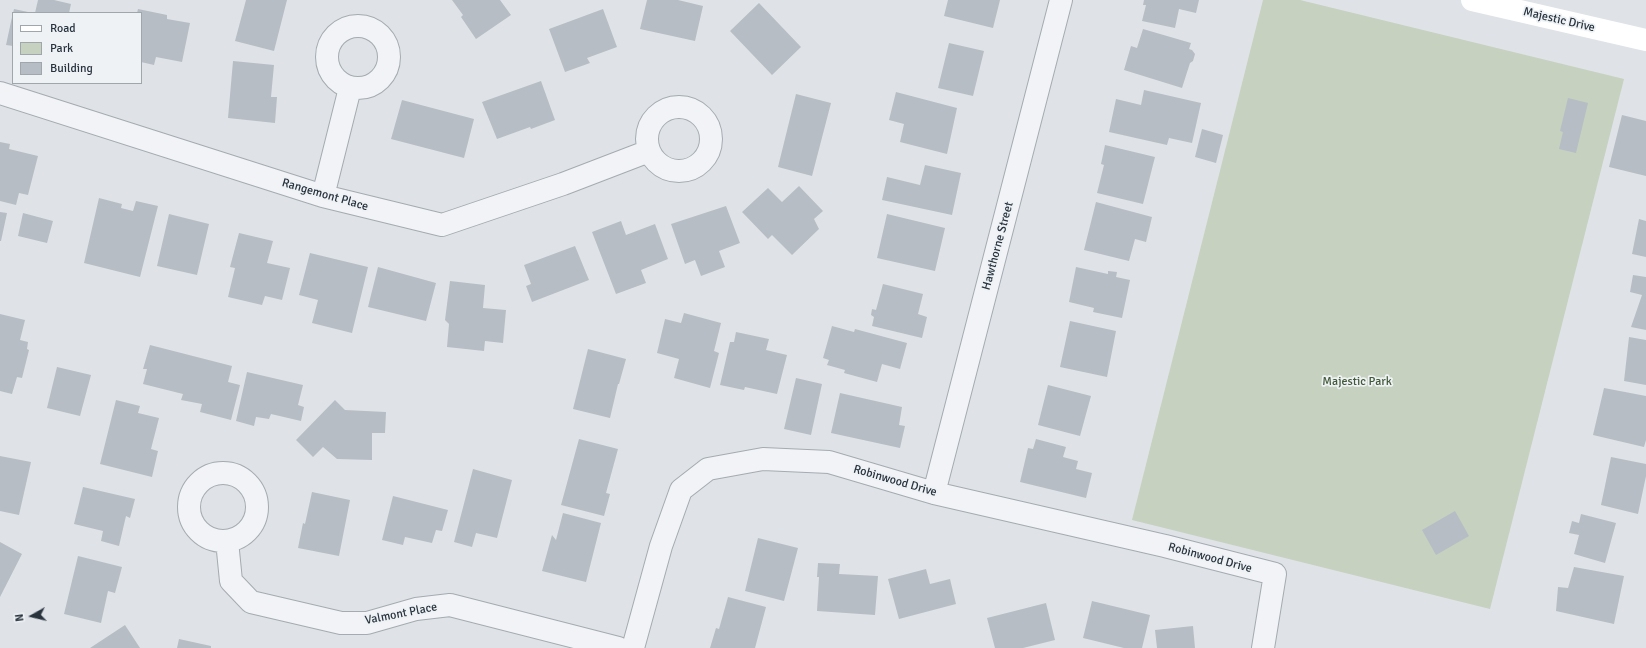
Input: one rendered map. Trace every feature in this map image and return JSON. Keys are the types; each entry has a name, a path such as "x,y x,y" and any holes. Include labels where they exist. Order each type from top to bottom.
{"street":[{"name":"Hawthorne Street","path":"934,492 1062,0"},
{"name":"Majestic Drive","path":"1472,0 1646,40"},
{"path":"323,196 350,88"},
{"name":"Rangemont Place","path":"0,93 323,196 442,225 563,184 649,151"},
{"name":"Robinwood Drive","path":"634,648 661,546 681,490 708,468 763,458 829,462 934,492 1165,546 1275,574 1263,648"},
{"name":"Valmont Place","path":"227,541 232,581 250,602 341,623 367,623 416,609 450,605 618,648"}],"green space":[{"name":"Majestic Park","path":"1263,0 1300,0 1624,79 1490,609 1132,520"}],"building":[{"path":"38,0 54,0 71,4 69,12 35,12"},
{"path":"246,0 287,0 274,51 235,41"},
{"path":"452,0 500,0 511,15 476,39 461,17 463,15"},
{"path":"647,0 678,0 703,6 695,41 640,29"},
{"path":"948,0 1000,0 993,28 944,16"},
{"path":"1144,0 1199,0 1196,13 1179,9 1175,28 1142,21 1146,5 1143,5"},
{"path":"759,3 801,47 772,75 730,31"},
{"path":"14,9 28,12 13,12"},
{"path":"138,9 167,15 167,19 190,23 182,62 156,57 154,65 142,62 142,12 137,12"},
{"path":"603,9 617,47 587,58 590,63 565,72 549,29"},
{"path":"12,17 12,46 6,45"},
{"path":"1143,29 1191,43 1189,49 1195,54 1193,61 1190,63 1182,88 1124,70 1131,46 1137,48"},
{"path":"949,43 984,51 973,96 938,88"},
{"path":"233,61 274,65 271,97 277,97 275,123 228,118"},
{"path":"541,81 555,120 497,139 482,102"},
{"path":"1144,90 1201,103 1192,143 1169,138 1167,145 1109,132 1116,99 1141,105"},
{"path":"896,92 957,108 947,154 900,142 904,124 889,120"},
{"path":"796,94 831,103 812,176 778,167"},
{"path":"1568,98 1588,103 1576,153 1559,149 1563,132 1560,131"},
{"path":"402,100 474,119 464,158 391,139"},
{"path":"1622,115 1646,121 1646,176 1609,167"},
{"path":"1202,129 1223,135 1216,163 1195,157"},
{"path":"0,142 10,144 9,149 38,156 28,195 19,193 16,205 0,201"},
{"path":"1105,145 1155,157 1143,204 1097,193 1104,165 1101,164"},
{"path":"925,165 961,173 952,215 882,200 887,177 920,185"},
{"path":"799,186 823,211 814,219 819,229 792,255 772,235 768,239 742,212 768,188 782,202"},
{"path":"99,198 122,204 121,208 133,211 136,201 158,206 140,277 84,263"},
{"path":"1096,202 1152,217 1146,242 1135,239 1129,261 1084,250"},
{"path":"726,206 740,243 719,251 725,267 701,276 695,260 685,264 671,224"},
{"path":"0,212 7,213 1,241 0,241"},
{"path":"23,213 53,221 47,243 18,236"},
{"path":"169,214 209,224 197,275 157,266"},
{"path":"887,214 945,228 935,271 877,258"},
{"path":"1639,219 1646,221 1646,257 1632,254"},
{"path":"621,221 626,235 655,224 668,259 641,270 646,283 616,294 592,232"},
{"path":"239,233 273,241 267,263 290,268 282,300 265,296 262,305 228,297 235,268 230,267"},
{"path":"575,246 589,280 532,302 526,286 531,284 524,265"},
{"path":"310,253 368,267 352,333 312,323 318,300 299,295"},
{"path":"378,267 436,283 426,321 368,307"},
{"path":"1076,267 1108,274 1108,271 1117,272 1116,277 1130,280 1122,318 1093,312 1094,308 1069,302"},
{"path":"1633,275 1646,277 1646,330 1631,327 1642,295 1630,292"},
{"path":"450,281 485,285 483,308 506,310 503,343 485,341 484,351 447,347 449,324 445,320"},
{"path":"883,284 923,294 918,314 927,317 922,338 872,326 874,317 871,315 872,309 876,310"},
{"path":"684,313 721,323 714,351 719,353 710,388 674,378 679,359 657,353 665,319 681,323"},
{"path":"0,314 25,320 20,340 28,342 27,349 29,350 22,378 17,377 12,394 0,391"},
{"path":"1070,321 1116,331 1107,377 1060,367"},
{"path":"832,326 854,332 855,329 907,343 900,369 882,364 877,382 844,373 845,370 827,365 829,360 823,358"},
{"path":"736,332 769,339 766,350 787,355 777,394 745,387 744,390 720,385 730,342 734,342"},
{"path":"1629,337 1646,340 1646,385 1624,381"},
{"path":"150,345 232,366 228,382 240,385 231,420 200,412 202,404 181,400 183,394 143,384 147,369 143,369"},
{"path":"588,349 626,359 610,418 573,409"},
{"path":"57,367 91,375 80,416 47,408"},
{"path":"247,372 303,385 298,405 304,407 301,421 271,414 269,419 256,417 254,426 236,421"},
{"path":"796,378 822,384 811,435 784,429"},
{"path":"1048,385 1091,396 1080,436 1038,425"},
{"path":"1604,388 1646,396 1646,440 1644,447 1593,435"},
{"path":"840,393 902,407 899,425 905,426 900,448 831,433"},
{"path":"116,400 140,406 138,413 159,418 151,449 158,451 152,477 100,464"},
{"path":"335,400 345,410 386,412 385,433 372,433 372,460 337,459 323,447 313,457 296,440"},
{"path":"579,439 618,449 606,493 610,494 604,516 561,505"},
{"path":"1036,439 1066,447 1063,457 1078,461 1076,469 1092,473 1086,498 1020,482 1028,448 1033,449"},
{"path":"0,456 31,462 19,515 0,511"},
{"path":"1611,457 1646,464 1646,476 1638,514 1601,505"},
{"path":"473,469 512,480 497,538 476,533 472,547 454,542"},
{"path":"83,487 135,499 130,518 126,516 119,546 101,541 103,531 74,524"},
{"path":"312,492 350,500 339,556 298,548 303,523 305,524"},
{"path":"393,496 448,510 442,531 436,530 432,543 405,537 403,545 382,540"},
{"path":"1455,511 1469,536 1436,555 1422,530"},
{"path":"563,513 601,523 586,582 542,571 552,535 556,540"},
{"path":"1581,514 1616,523 1605,563 1574,554 1579,535 1569,533 1572,521 1579,523"},
{"path":"758,538 798,548 784,601 745,591"},
{"path":"0,542 22,554 0,597"},
{"path":"78,556 122,567 115,593 108,591 101,623 64,614"},
{"path":"818,563 840,564 839,574 878,576 875,615 817,611 819,577 817,577"},
{"path":"1574,567 1624,576 1614,624 1556,611 1558,587 1568,588"},
{"path":"926,569 930,584 950,579 956,604 899,619 888,579"},
{"path":"728,597 766,607 755,648 710,648 716,628 719,629"},
{"path":"1092,601 1150,615 1142,648 1124,648 1083,638"},
{"path":"1046,603 1055,640 1023,648 995,648 987,618"},
{"path":"125,625 140,648 90,648"},
{"path":"1193,626 1195,648 1157,648 1155,630"},
{"path":"179,639 211,646 211,648 177,648"}]}
